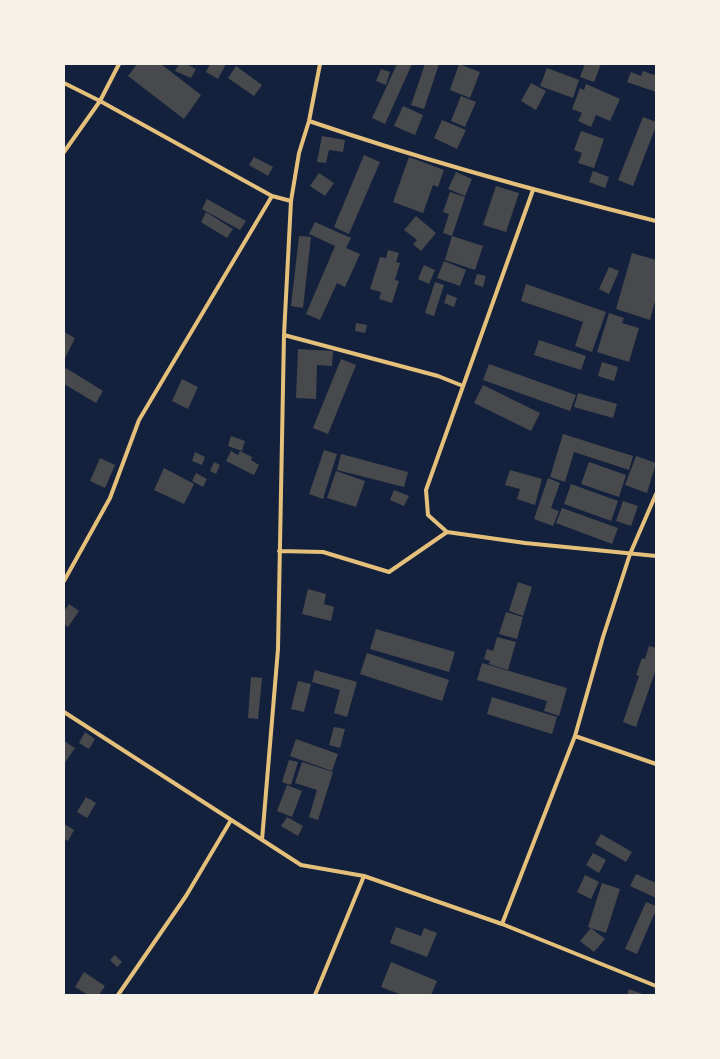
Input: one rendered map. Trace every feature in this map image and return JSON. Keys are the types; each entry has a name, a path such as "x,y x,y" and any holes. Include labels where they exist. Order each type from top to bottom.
{"street":[{"path":"64,152 100,101 119,64"},
{"path":"262,840 278,649 284,335 291,201 299,153 309,121 320,64"},
{"path":"64,83 100,101 272,196 291,201"},
{"path":"309,121 356,137 533,190 656,221"},
{"path":"533,190 426,490 428,515 447,532 656,556"},
{"path":"64,581 110,498 139,420 205,312 272,196"},
{"path":"284,335 438,376 463,386"},
{"path":"502,924 575,736 603,637 630,554 656,494"},
{"path":"279,551 323,552 389,572 447,532"},
{"path":"64,712 301,865 364,876 502,924 656,986"},
{"path":"575,736 656,764"},
{"path":"118,995 186,896 231,820"},
{"path":"315,995 364,876"}],"building":[{"path":"137,64 161,64 201,95 184,119 128,76"},
{"path":"179,64 186,64 196,69 191,78 175,71"},
{"path":"210,64 226,64 218,79 206,72"},
{"path":"397,64 412,64 385,124 372,118"},
{"path":"425,64 439,64 424,109 411,105"},
{"path":"459,64 480,72 470,98 450,90"},
{"path":"585,64 601,64 594,82 580,77"},
{"path":"236,66 262,85 254,96 228,78"},
{"path":"547,68 579,80 573,98 540,86"},
{"path":"381,69 390,72 386,85 376,81"},
{"path":"643,71 654,75 656,72 656,92 627,82 631,72 641,76"},
{"path":"531,83 546,91 536,110 521,101"},
{"path":"586,84 620,99 610,121 596,115 591,127 578,121 582,113 572,109 580,88 584,90"},
{"path":"461,96 476,102 465,127 451,121"},
{"path":"403,106 423,115 415,135 394,126"},
{"path":"643,117 656,122 656,126 633,186 618,180"},
{"path":"442,120 466,130 457,149 434,138"},
{"path":"581,131 604,139 594,168 578,163 582,153 574,150"},
{"path":"322,136 345,140 343,152 329,150 326,163 317,162"},
{"path":"364,155 380,162 349,234 334,227"},
{"path":"254,157 273,167 268,176 249,165"},
{"path":"409,157 444,170 438,187 433,185 423,213 393,202"},
{"path":"593,171 609,177 605,188 589,182"},
{"path":"456,172 472,179 465,196 448,189"},
{"path":"319,173 334,183 325,196 310,186"},
{"path":"496,186 519,193 506,232 483,225"},
{"path":"450,192 465,197 452,236 443,233 449,214 443,212"},
{"path":"207,199 246,221 240,230 202,209"},
{"path":"206,212 233,229 227,238 201,222"},
{"path":"416,216 436,233 421,251 413,244 417,240 404,230"},
{"path":"315,222 351,238 346,248 360,254 345,287 337,283 320,320 306,314 335,246 309,234"},
{"path":"299,236 311,237 303,308 291,306"},
{"path":"452,236 483,246 475,270 445,260"},
{"path":"388,250 399,253 396,262 400,263 395,280 399,281 392,303 379,299 381,292 370,289 380,257 386,258"},
{"path":"632,253 656,260 656,297 650,320 616,309"},
{"path":"444,261 466,270 460,286 437,278"},
{"path":"424,265 435,270 429,284 418,279"},
{"path":"609,267 619,271 609,294 599,289"},
{"path":"477,274 486,276 483,287 474,284"},
{"path":"435,282 444,285 434,316 425,313"},
{"path":"526,284 606,312 592,352 575,346 583,322 521,301"},
{"path":"447,294 457,298 454,307 444,303"},
{"path":"609,313 624,318 622,323 639,328 629,362 597,352"},
{"path":"356,323 367,325 365,333 355,331"},
{"path":"64,332 75,338 64,360"},
{"path":"539,340 586,356 581,370 534,355"},
{"path":"298,349 333,351 332,366 317,365 316,399 296,398"},
{"path":"341,359 356,365 328,434 313,428"},
{"path":"602,362 618,367 614,381 598,376"},
{"path":"489,364 576,395 570,411 483,380"},
{"path":"66,368 103,391 96,403 64,384 64,371"},
{"path":"182,379 198,387 188,409 172,401"},
{"path":"483,385 540,413 531,431 474,403"},
{"path":"578,393 617,404 613,418 574,407"},
{"path":"563,434 633,456 629,470 574,452 565,482 550,477"},
{"path":"231,436 245,441 242,451 228,446"},
{"path":"324,450 337,454 323,499 309,494"},
{"path":"231,451 238,455 240,451 252,457 251,460 259,465 254,475 226,461"},
{"path":"195,452 205,457 202,465 192,461"},
{"path":"341,454 408,472 404,487 337,470"},
{"path":"636,456 656,463 647,493 625,485"},
{"path":"100,458 115,465 105,488 90,481"},
{"path":"214,462 220,465 216,474 210,471"},
{"path":"589,462 626,475 619,497 581,484"},
{"path":"164,468 194,484 184,504 154,490"},
{"path":"510,470 542,479 535,505 517,499 520,489 505,485"},
{"path":"336,471 365,481 356,507 327,498"},
{"path":"196,473 207,479 203,487 192,481"},
{"path":"548,478 560,483 551,508 559,511 553,526 534,519"},
{"path":"571,484 618,501 611,521 564,504"},
{"path":"394,490 409,496 404,506 390,500"},
{"path":"623,501 638,506 631,526 616,521"},
{"path":"562,508 618,528 612,544 556,523"},
{"path":"518,582 532,587 523,616 509,611"},
{"path":"308,589 326,594 324,604 334,607 331,621 302,614"},
{"path":"69,604 79,611 68,627 64,624 64,611"},
{"path":"506,612 523,617 517,639 499,634"},
{"path":"376,629 455,652 449,672 370,649"},
{"path":"497,637 516,642 508,670 489,664 490,661 484,659 487,649 493,651"},
{"path":"649,646 656,648 656,669 636,727 623,722 639,676 636,675 642,658 645,659"},
{"path":"367,653 449,680 442,701 360,674"},
{"path":"482,663 567,688 559,716 544,711 547,701 477,680"},
{"path":"315,670 357,682 347,717 334,713 340,690 312,682"},
{"path":"251,677 262,678 258,719 248,718"},
{"path":"298,681 311,684 304,712 291,709"},
{"path":"492,697 557,717 552,734 487,714"},
{"path":"334,727 345,729 340,748 329,745"},
{"path":"85,732 95,739 89,749 79,743"},
{"path":"296,739 338,754 332,771 290,756"},
{"path":"64,741 75,748 64,764"},
{"path":"289,760 298,762 291,785 282,782"},
{"path":"302,762 333,772 318,820 309,817 317,790 295,783"},
{"path":"287,785 302,791 292,817 277,811"},
{"path":"86,797 96,803 87,818 77,812"},
{"path":"287,817 303,826 298,836 281,826"},
{"path":"64,824 74,830 68,841 64,839"},
{"path":"601,834 632,852 626,862 595,844"},
{"path":"593,853 606,860 599,873 586,865"},
{"path":"636,874 656,883 656,898 630,886"},
{"path":"585,875 599,882 591,899 577,892"},
{"path":"602,883 620,889 606,933 588,927"},
{"path":"646,902 656,906 656,910 637,954 625,949"},
{"path":"396,927 421,936 424,928 437,933 427,957 390,943"},
{"path":"591,928 605,939 594,952 580,941"},
{"path":"115,955 122,962 117,967 110,960"},
{"path":"391,962 437,981 431,995 402,995 381,987"},
{"path":"84,972 105,986 99,995 88,995 75,987"},
{"path":"629,989 645,995 627,995"}]}
